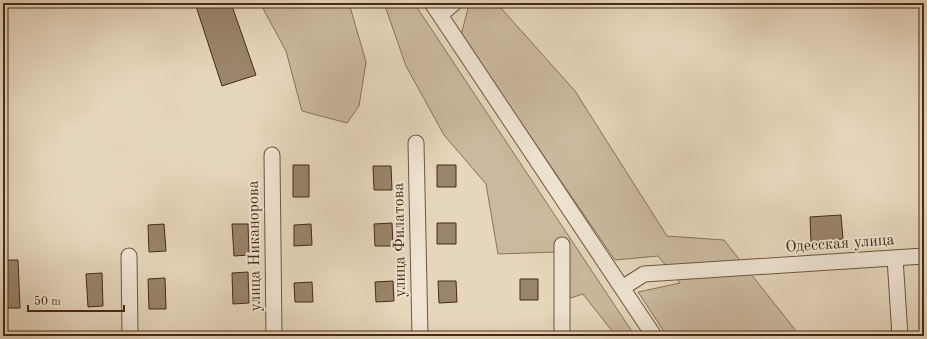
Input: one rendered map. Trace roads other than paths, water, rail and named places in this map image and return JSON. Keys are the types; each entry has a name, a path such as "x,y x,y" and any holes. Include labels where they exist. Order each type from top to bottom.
{"street":[{"path":"454,3 436,9 654,336"},
{"name":"улица Филатова","path":"416,143 420,336"},
{"name":"улица Никанорова","path":"272,155 274,336"},
{"path":"562,245 562,336"},
{"path":"129,256 130,336"},
{"name":"Одесская улица","path":"622,288 644,274 924,256"},
{"path":"895,258 900,336"}]}
